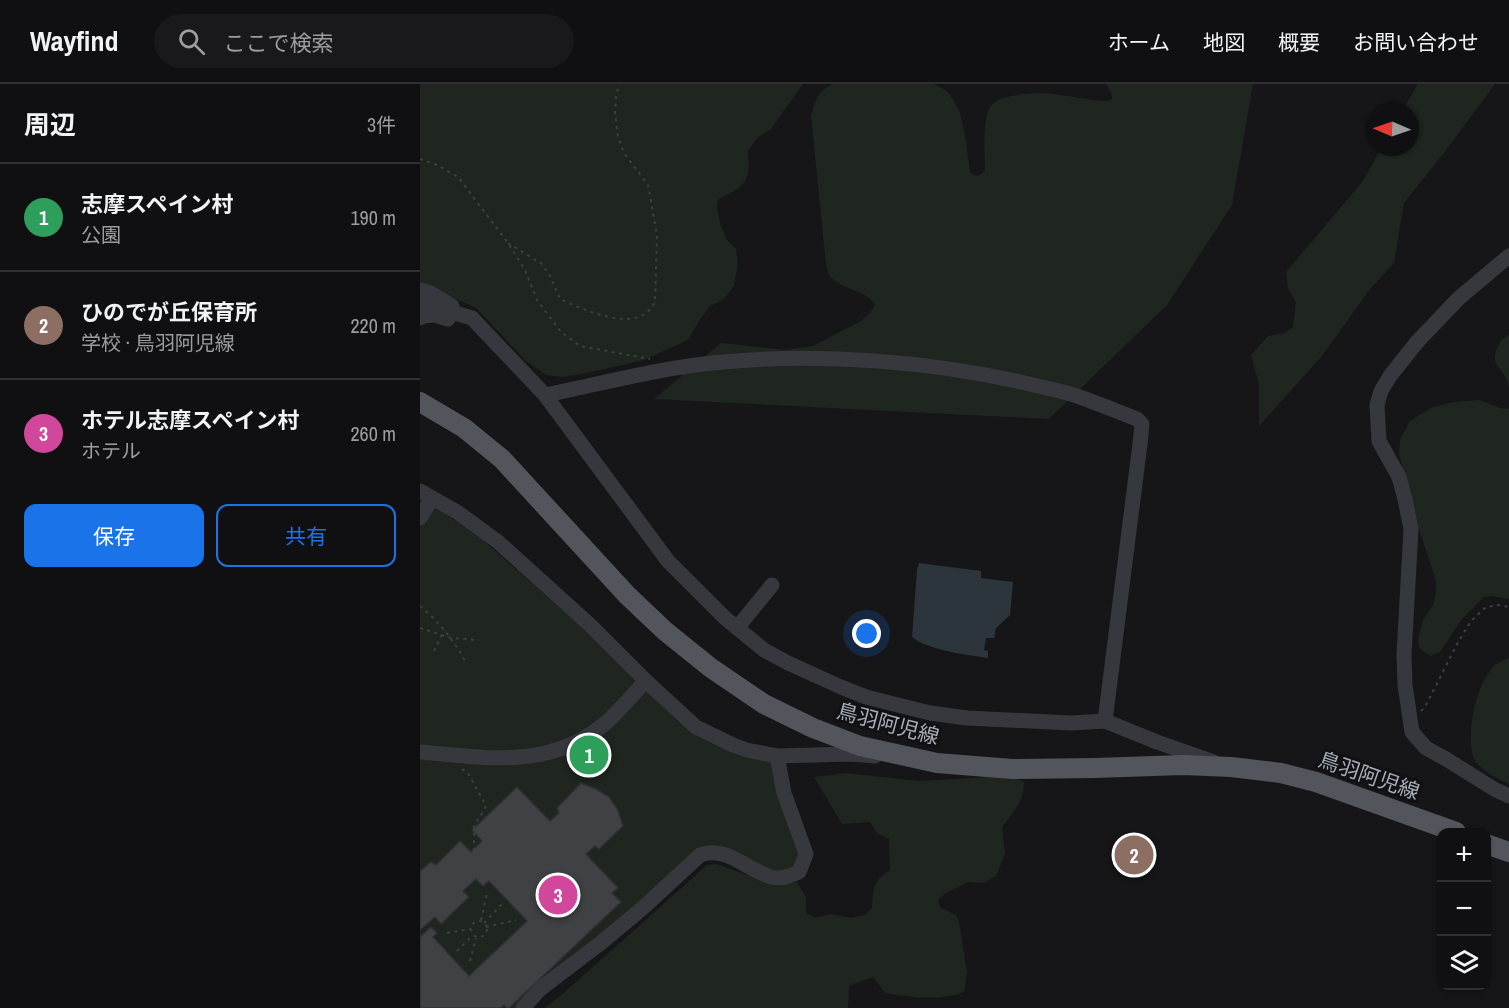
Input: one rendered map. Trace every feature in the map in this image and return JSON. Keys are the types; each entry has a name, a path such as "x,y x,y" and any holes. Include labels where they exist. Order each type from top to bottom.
{"main road":[{"name":"鳥羽阿児線","path":"420,402 464,428 502,459 627,595 665,632 711,668 764,704 813,728 860,746 938,763 1012,768 1183,765 1231,767 1281,773 1316,782 1445,828"},
{"path":"1491,846 1509,852"}],"street":[{"path":"1509,256 1459,298 1417,342 1390,376 1381,391 1377,405 1379,441 1399,477 1411,529 1404,655 1405,685 1412,732 1426,748 1509,796"},
{"path":"420,291 430,293 472,318 545,395 668,561 697,592 764,650 866,697 930,713 967,718 1071,723 1105,721 1156,742 1231,767"},
{"path":"420,303 472,318"},
{"path":"420,318 435,315 489,337"},
{"path":"545,395 661,371 722,362 791,359 864,361 924,366 992,376 1072,394 1137,419 1142,424 1140,444 1105,721"},
{"path":"420,518 426,494 457,512 497,541 590,625 696,727 740,748 777,756 851,754 938,763"},
{"path":"737,628 772,585"},
{"path":"420,752 492,759 558,751 607,721 646,681"},
{"path":"523,1008 540,989 645,906 700,855 708,852 725,855 772,878 787,877 799,872 806,854 784,793 777,756"}],"path":[{"path":"508,243 542,264 560,299 587,310 628,320 645,315 652,309 655,302 657,235 648,185 624,153 618,137 615,113 620,84"},
{"path":"420,159 437,165 458,177 508,243 525,270 537,300 561,332 580,346 656,360 661,371"},
{"path":"1410,722 1425,707 1471,621 1486,607 1499,605 1509,607"},
{"path":"420,606 451,638 465,661"},
{"path":"420,628 451,638 479,640"},
{"path":"434,651 444,630"},
{"path":"457,767 468,773 486,806 474,825 474,854"},
{"path":"457,951 475,936 486,932 486,927 482,922 487,893"},
{"path":"471,929 474,922 482,922 502,904"},
{"path":"486,927 516,920"},
{"path":"447,933 471,929"},
{"path":"470,961 475,936 471,929"}],"shaded area":[{"path":"420,84 803,84 771,129 757,138 748,151 748,171 744,183 718,200 717,208 721,226 727,240 736,249 738,263 734,286 723,300 710,306 688,340 644,360 562,377 546,375 526,361 476,308 420,283"},
{"path":"833,84 934,84 944,89 951,96 960,113 970,172 978,175 985,170 985,131 989,109 999,100 1008,97 1046,93 1109,101 1112,95 1106,84 1253,84 1232,205 1167,305 1049,419 654,399 721,343 785,350 813,346 861,321 875,305 866,296 834,280 829,275 826,265 811,116 818,97"},
{"path":"1418,84 1495,84 1404,203 1394,263 1370,289 1322,356 1259,426 1259,385 1251,355 1268,336 1284,333 1293,327 1296,302 1288,288 1286,272 1363,181 1377,156 1419,156 1419,102 1407,102"},
{"path":"1509,335 1509,388 1507,379 1496,364 1495,356 1500,342"},
{"path":"1480,400 1500,408 1509,408 1509,599 1484,597 1462,619 1440,652 1431,656 1419,647 1418,639 1423,620 1433,605 1436,580 1413,512 1399,453 1400,440 1410,421 1431,408 1453,402"},
{"path":"420,498 476,534 634,673 695,734 775,760 784,771 801,874 764,881 777,886 797,882 806,897 806,913 815,918 831,914 851,918 865,915 872,908 877,882 890,870 889,839 877,833 870,822 842,824 814,777 845,773 919,781 1010,776 1024,782 1020,801 1002,827 1005,854 996,876 983,883 968,882 946,893 938,900 940,907 956,915 959,922 967,972 964,992 934,998 885,993 873,977 849,986 848,1008 545,1008 707,865 716,864 747,875 718,858 699,862 638,922 530,1008 420,1008"},
{"path":"919,563 981,571 981,578 1013,582 1010,615 996,628 994,638 986,638 984,650 988,651 988,658 937,649 912,637"},
{"path":"1509,658 1509,784 1488,773 1475,761 1471,734 1477,697 1487,675 1493,667"}],"building":[{"path":"581,783 609,797 618,810 623,826 599,849 595,846 586,854 618,888 612,893 621,902 509,1008 504,1005 501,1008 420,1008 420,934 421,936 431,927 437,933 433,937 469,976 527,921 489,881 483,886 476,879 463,891 469,897 441,924 435,917 420,930 420,871 431,862 436,865 460,841 471,852 482,841 472,830 517,787 550,821 559,813 557,808"}],"place":[{"name":"志摩スペイン村","path":"589,755"},
{"name":"ひのでが丘保育所","path":"1134,855"},
{"name":"ホテル志摩スペイン村","path":"558,895"}]}
